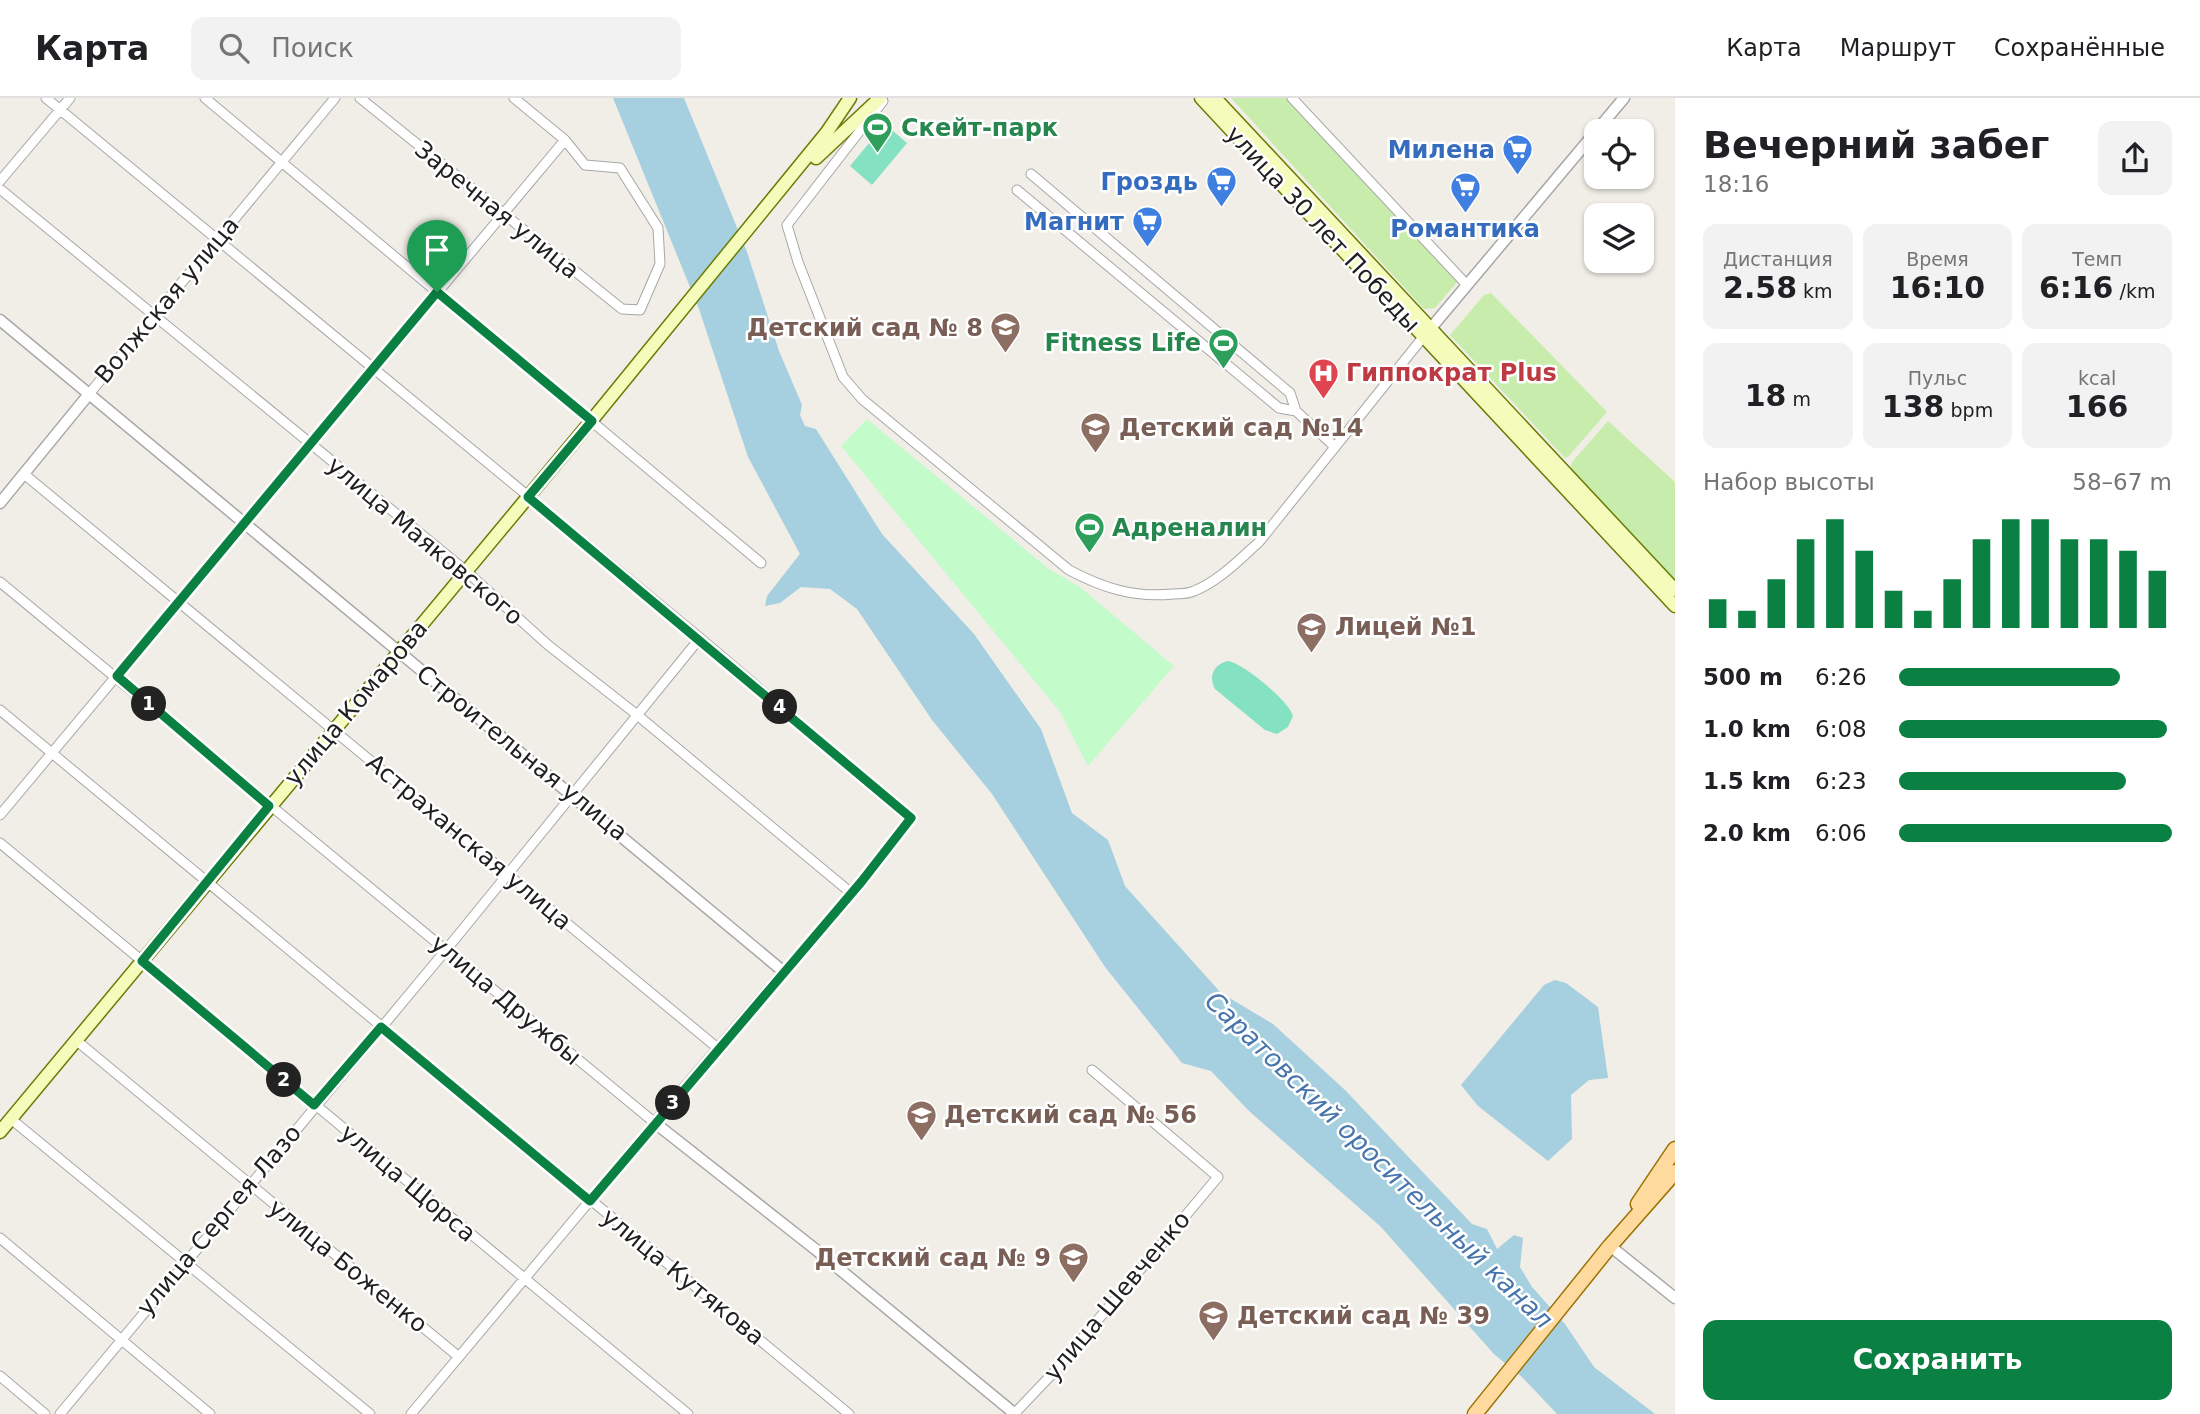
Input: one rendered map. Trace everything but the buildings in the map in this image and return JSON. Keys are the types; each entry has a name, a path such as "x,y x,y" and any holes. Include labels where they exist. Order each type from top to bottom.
{"main road":[{"path":"766,208 827,132 850,98"},
{"path":"856,98 870,108"},
{"path":"766,208 834,139 880,98"},
{"name":"улица 30 лет Победы","path":"1201,98 1427,332 1675,606"},
{"path":"1215,98 1427,332 1675,590"},
{"name":"улица Комарова","path":"0,1132 766,208"},
{"path":"1472,1414 1610,1246 1652,1191 1675,1149"},
{"path":"1652,1191 1675,1172"}],"street":[{"path":"46,98 700,638 911,818 720,1050 655,1123 411,1414"},
{"path":"0,181 70,98"},
{"path":"205,98 761,563"},
{"name":"Волжская улица","path":"0,503 335,98"},
{"name":"Заречная улица","path":"360,98 622,309 640,310 660,264 658,229 620,168 585,165 565,140"},
{"path":"0,815 565,140 514,98"},
{"path":"886,98 787,225 843,377 862,399 1069,570 1095,584 1128,594 1163,595 1193,592 1227,572 1259,542 1427,332 1624,98"},
{"path":"1292,98 1467,285"},
{"path":"834,139 845,140 846,150"},
{"path":"1031,174 1290,393 1296,411 1335,447"},
{"name":"улица Маяковского","path":"0,189 467,571 548,645 636,714 850,892"},
{"path":"1017,190 1279,408 1296,411"},
{"name":"Строительная улица","path":"0,320 784,972"},
{"name":"Астраханская улица","path":"24,474 720,1050"},
{"name":"улица Дружбы","path":"0,582 655,1123 815,1249 1015,1414"},
{"name":"улица Сергея Лазо","path":"60,1414 314,1105 446,950 700,638"},
{"name":"улица Кутякова","path":"0,710 849,1414"},
{"name":"улица Щорса","path":"0,843 688,1414"},
{"name":"улица Боженко","path":"77,1041 459,1357"},
{"name":"улица Шевченко","path":"1015,1414 1054,1372 1218,1177 1092,1070"},
{"path":"11,1119 370,1414"},
{"path":"0,1238 211,1414"},
{"path":"1610,1246 1675,1298"},
{"path":"0,1376 45,1414"}],"green space":[{"path":"1231,98 1288,98 1458,281 1435,308 1424,309"},
{"name":"Скейт-парк","path":"885,124 907,143 872,185 850,166"},
{"path":"1491,293 1607,412 1568,457 1565,458 1450,335 1484,295"},
{"path":"867,419 1049,569 1080,587 1174,666 1088,766 1060,712 841,446"},
{"path":"1608,421 1675,482 1675,584 1570,471 1572,462"},
{"path":"1228,661 1254,675 1283,701 1293,716 1288,727 1277,734 1265,730 1215,689 1212,675 1219,665"}],"water":[{"name":"Саратовский оросительный канал","path":"613,98 684,98 747,252 779,351 802,405 800,415 805,426 816,429 882,534 974,634 1041,729 1072,813 1108,840 1125,886 1221,993 1273,1024 1345,1090 1472,1224 1487,1229 1497,1249 1514,1235 1523,1238 1520,1267 1532,1287 1565,1324 1594,1367 1655,1414 1557,1414 1522,1377 1494,1354 1381,1227 1249,1111 1211,1071 1182,1063 1105,967 992,794 932,720 857,609 830,589 801,587 780,603 765,606 767,596 800,554 748,457 699,309"},
{"path":"1555,980 1566,983 1598,1007 1608,1078 1589,1080 1571,1095 1572,1139 1548,1161 1478,1106 1461,1085 1544,985"}],"place":[{"name":"Скейт-парк","path":"878,155"},
{"name":"Милена","path":"1518,177"},
{"name":"Гроздь","path":"1221,209"},
{"name":"Романтика","path":"1465,214"},
{"name":"Магнит","path":"1147,249"},
{"name":"Детский сад № 8","path":"1006,355"},
{"name":"Fitness Life","path":"1224,370"},
{"name":"Гиппократ Plus","path":"1323,400"},
{"name":"Детский сад №14","path":"1096,455"},
{"name":"Адреналин","path":"1089,555"},
{"name":"Лицей №1","path":"1312,654"},
{"name":"Детский сад № 56","path":"921,1142"},
{"name":"Детский сад № 9","path":"1074,1285"},
{"name":"Детский сад № 39","path":"1214,1343"}],"route":[{"path":"437,292 592,421 528,497 700,638 911,818 862,881 590,1201 381,1027 314,1105 142,961 269,806 117,676 437,292"}]}
